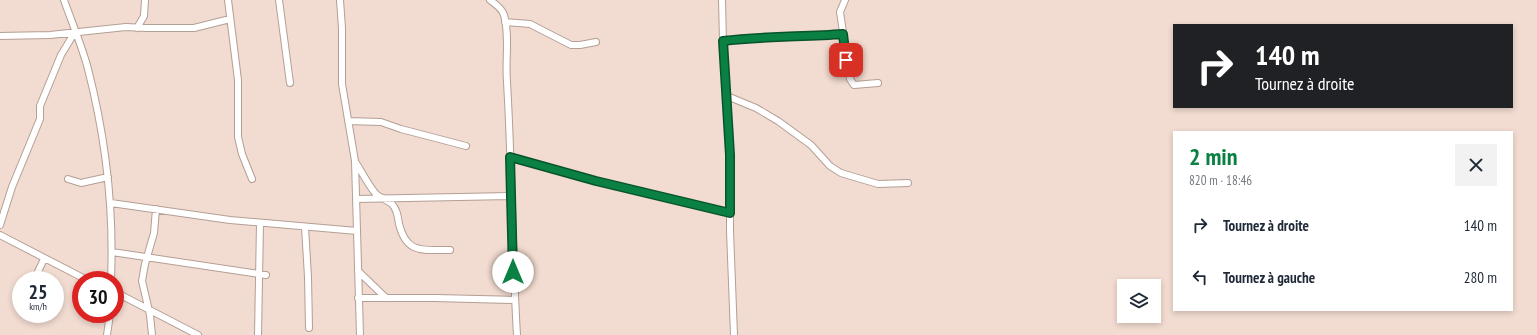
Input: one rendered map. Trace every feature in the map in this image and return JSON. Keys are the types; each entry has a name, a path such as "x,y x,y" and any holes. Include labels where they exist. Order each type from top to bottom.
{"street":[{"path":"64,0 88,68 104,139 111,203 111,271"},
{"path":"137,28 144,16 145,0"},
{"path":"228,0 238,80 238,137 242,154 252,180"},
{"path":"279,0 290,83"},
{"path":"340,0 342,28 342,84 355,161 360,335"},
{"path":"490,0 503,11 505,22 506,78 512,196 513,272 517,335"},
{"path":"722,0 730,155 730,213 734,335"},
{"path":"845,0 840,12 848,72 854,84 878,83"},
{"path":"0,36 50,35 126,27 194,28 230,19"},
{"path":"505,22 530,24 571,44 580,45 596,42"},
{"path":"0,225 17,172 40,119 40,106 61,55 75,32"},
{"path":"723,41 750,38 843,34"},
{"path":"727,96 756,108 778,121 811,145 830,166 841,173 878,184 908,183"},
{"path":"348,122 381,122 401,129 466,146"},
{"path":"510,157 596,181 730,213"},
{"path":"355,161 376,193 392,204 397,212 402,235 409,244 421,250 450,250"},
{"path":"68,179 81,183 108,177"},
{"path":"356,199 512,196"},
{"path":"111,203 230,220 357,231"},
{"path":"152,335 142,281 145,264 154,233 156,209"},
{"path":"258,335 263,275 260,223"},
{"path":"305,227 309,328"},
{"path":"0,235 72,273"},
{"path":"112,252 263,275"},
{"path":"38,271 44,259"},
{"path":"358,271 386,298"},
{"path":"124,296 198,335"},
{"path":"358,298 515,300"},
{"path":"107,335 109,323"}],"route":[{"path":"513,272 513,210 510,157 527,163 621,186 653,196 730,213 730,155 723,41 750,38 843,34 846,60"}]}
